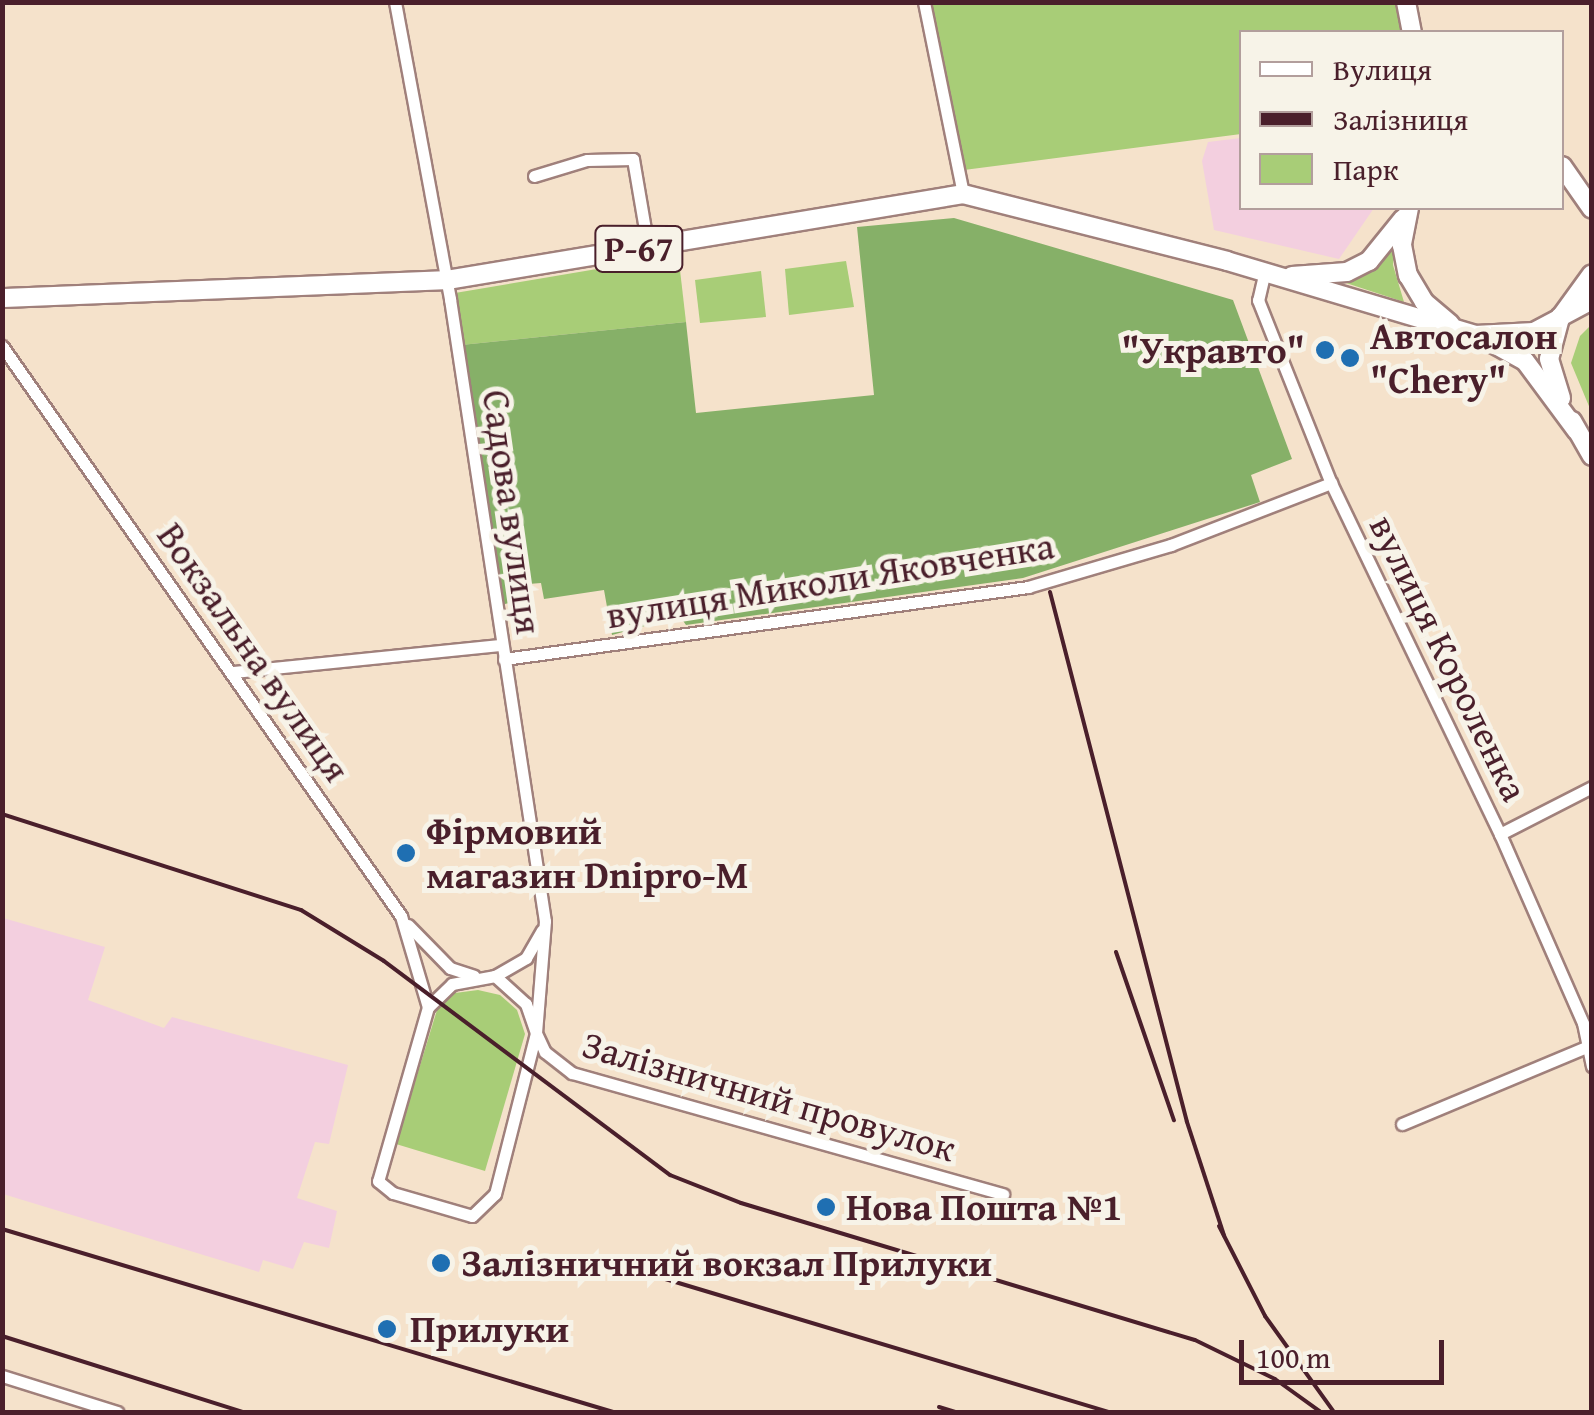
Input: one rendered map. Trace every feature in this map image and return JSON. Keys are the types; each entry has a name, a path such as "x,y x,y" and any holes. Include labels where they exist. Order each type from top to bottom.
{"main road":[{"path":"1406,2 1412,30"},
{"path":"1564,169 1589,200"},
{"name":"Р-67","path":"2,298 447,280 963,194 1475,335 1534,332 1560,318"},
{"name":"Р-67","path":"1264,275 1348,272 1385,248 1407,210"},
{"name":"Р-67","path":"1407,210 1408,276 1424,302 1525,361 1592,456"},
{"name":"Р-67","path":"1577,431 1548,359 1560,318 1592,274"},
{"path":"1560,318 1592,300"}],"street":[{"name":"Садова вулиця","path":"395,2 447,280 544,922 536,1033"},
{"path":"924,2 963,194"},
{"path":"534,176 588,160 633,159 648,247"},
{"name":"вулиця Короленка","path":"1264,275 1258,300 1331,483 1500,834 1583,1023 1592,1066"},
{"name":"Вокзальна вулиця","path":"2,346 234,672 400,916 428,1007"},
{"name":"вулиця Миколи Яковченка","path":"234,672 503,652 1028,587 1171,545 1331,483"},
{"path":"1500,834 1592,788"},
{"path":"400,916 450,968 474,976 495,976 526,958 544,922"},
{"path":"474,976 442,989 428,1007 378,1181 394,1194 460,1216 481,1212 495,1194 536,1033 526,1004 495,976"},
{"name":"Залізничний провулок","path":"536,1033 556,1065 572,1073 1003,1194"},
{"path":"1402,1124 1586,1047"},
{"path":"2,1376 117,1412"}],"shaded area":[{"path":"1239,138 1239,210 1373,210 1339,259 1214,230 1202,161 1208,142"},
{"path":"3,918 105,947 88,1000 164,1028 172,1017 348,1065 329,1144 315,1142 297,1198 337,1211 329,1248 304,1242 293,1269 263,1260 259,1272 3,1194"}],"green space":[{"path":"932,3 1395,3 1401,30 1239,30 1239,134 964,170"},
{"path":"954,218 1233,300 1292,459 1251,475 1260,502 1023,578 686,625 670,602 656,623 612,635 604,590 544,599 541,583 516,585 517,601 501,605 461,345 686,322 696,413 874,395 857,227"},
{"path":"1395,246 1393,265 1404,302 1340,281 1371,268"},
{"path":"668,257 680,270 686,322 461,345 455,293"},
{"path":"846,261 854,307 789,315 785,269"},
{"path":"761,271 766,317 700,323 695,280"},
{"path":"1591,325 1591,411 1571,363 1580,336"},
{"path":"478,990 500,995 517,1010 525,1034 485,1171 396,1144 437,1010 455,993"}],"railway":[{"path":"1050,592 1187,1122 1224,1235"},
{"path":"2,814 301,910 384,961 670,1175 741,1203 1195,1340 1275,1379 1321,1412"},
{"path":"1116,952 1174,1120"},
{"path":"1219,1226 1265,1316 1334,1412"},
{"path":"2,1229 613,1412"},
{"path":"662,1278 1108,1412"},
{"path":"2,1336 243,1412"},
{"path":"939,1407 955,1412"}],"place":[{"name":"\"Укравто\"","path":"1325,350"},
{"name":"Автосалон \"Chery\"","path":"1350,358"},
{"name":"Фірмовий магазин Dnipro-M","path":"406,853"},
{"name":"Нова Пошта №1","path":"826,1207"},
{"name":"Залізничний вокзал Прилуки","path":"441,1263"},
{"name":"Прилуки","path":"387,1329"}]}
